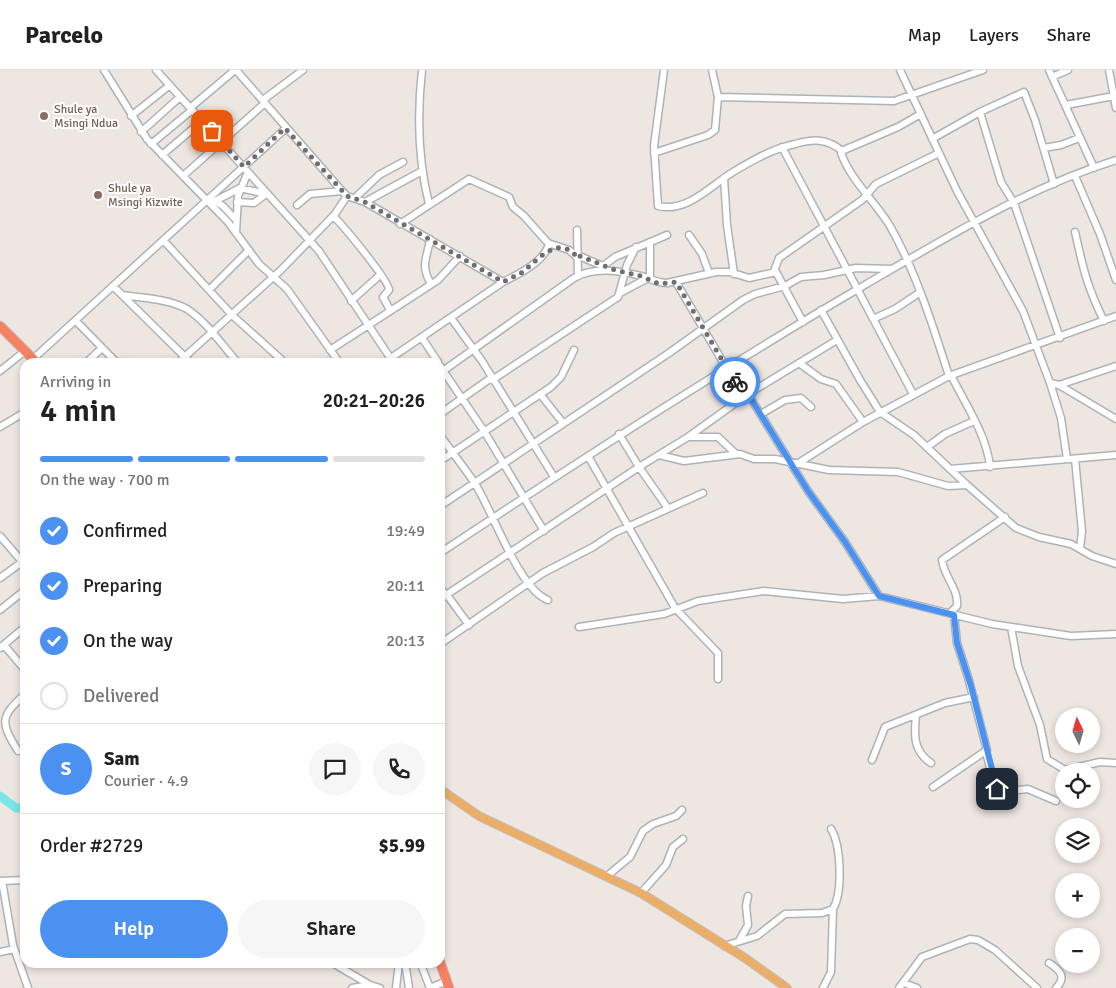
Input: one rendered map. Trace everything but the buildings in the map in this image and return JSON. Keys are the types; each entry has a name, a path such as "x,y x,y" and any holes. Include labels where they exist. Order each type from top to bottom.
{"highway":[{"path":"0,326 32,358"},
{"path":"442,968 448,984"}],"main road":[{"path":"445,792 479,816 641,893 786,988"}],"street":[{"path":"104,70 141,132 183,176 236,220"},
{"path":"156,70 319,251 387,358"},
{"path":"152,144 236,70 344,194"},
{"path":"183,176 264,102 303,70"},
{"path":"422,70 418,129 422,171 429,204"},
{"path":"664,70 654,153 658,206 680,205 708,190 724,178 770,151 782,147 818,140 830,142 842,150"},
{"path":"654,153 712,132 716,126 718,97 712,70"},
{"path":"900,70 919,115 973,223 1022,311 1037,346 1061,418 1071,459 1082,531 1080,549"},
{"path":"718,97 801,100 859,99 885,102 911,96 983,70"},
{"path":"1049,70 1094,168"},
{"path":"1052,77 1068,70"},
{"path":"1109,70 1116,108"},
{"path":"131,116 170,85"},
{"path":"932,139 980,112 1019,93 1025,92 1054,184"},
{"path":"141,132 180,96"},
{"path":"1066,105 1114,96"},
{"path":"980,112 1001,182 1014,202 1060,338"},
{"path":"842,150 898,127 919,115"},
{"path":"162,155 202,121"},
{"path":"38,358 113,286 246,169 285,128"},
{"path":"1044,148 1062,145 1079,138"},
{"path":"782,147 913,394"},
{"path":"842,150 841,155 890,226 907,261 950,376 974,421 988,455 990,467"},
{"path":"774,272 779,258 867,194 871,188 885,178 939,154"},
{"path":"445,550 619,434 820,310 973,223 1014,202 1116,160"},
{"path":"355,198 379,175 403,162"},
{"path":"236,233 237,202 246,169"},
{"path":"365,202 422,171"},
{"path":"1075,176 1100,234 1116,280"},
{"path":"724,178 727,225 734,274"},
{"path":"400,224 464,181 475,180 509,197 513,207 524,216 548,247 561,248 570,246 577,239"},
{"path":"211,200 240,188 267,194"},
{"path":"237,202 254,203 267,194"},
{"path":"297,205 310,194 344,194 355,198 503,282"},
{"path":"190,358 211,332 273,277 333,216 344,194"},
{"path":"211,200 259,264 287,289 301,306 336,358"},
{"path":"333,216 348,230 390,287 382,297 390,310"},
{"path":"578,230 578,276"},
{"path":"1075,232 1088,287 1104,321"},
{"path":"603,266 636,247 667,235"},
{"path":"689,235 702,254 709,273"},
{"path":"430,239 424,266 431,284"},
{"path":"164,242 210,289 232,315 280,358"},
{"path":"649,279 650,242"},
{"path":"393,358 503,282 520,274 548,247"},
{"path":"620,293 636,247"},
{"path":"561,248 603,266 649,279 659,284 676,282 709,273 726,272 749,278 774,272 778,273 803,322"},
{"path":"210,289 249,250"},
{"path":"330,350 446,274 460,256"},
{"path":"445,502 750,297 785,286 801,276 824,276 847,269 892,269"},
{"path":"445,368 578,276 615,270"},
{"path":"351,301 380,275"},
{"path":"445,410 609,304 620,293 649,279"},
{"path":"676,282 726,367 761,414 879,596"},
{"path":"113,286 186,358"},
{"path":"873,319 895,309 919,294"},
{"path":"122,295 181,307 211,332 234,358"},
{"path":"820,310 880,412 914,435 1016,528 1025,533 1058,540 1116,564"},
{"path":"793,464 862,422 950,376 1060,338 1116,316"},
{"path":"451,318 534,442 554,477"},
{"path":"76,321 110,358"},
{"path":"422,338 435,358"},
{"path":"445,595 639,467 688,438 746,396 836,340"},
{"path":"91,358 102,348"},
{"path":"445,457 514,413 561,377 574,350"},
{"path":"0,371 25,351"},
{"path":"799,363 821,379 836,384 862,422"},
{"path":"1059,385 1116,366"},
{"path":"445,376 504,462 544,531"},
{"path":"1050,383 1059,385 1116,419"},
{"path":"540,394 563,423"},
{"path":"761,414 776,404 796,398 801,398 811,406"},
{"path":"0,427 20,415"},
{"path":"927,447 945,434 974,421"},
{"path":"619,434 667,507"},
{"path":"688,438 718,437 736,454"},
{"path":"445,442 474,482 494,518 510,553 529,583 543,598 548,600"},
{"path":"659,455 684,461 736,454 754,459 775,459 793,464 844,471 890,471 948,486 967,485"},
{"path":"950,469 1116,455"},
{"path":"588,456 630,525 675,608 718,653 718,679"},
{"path":"445,641 529,583 630,525 667,507 703,493"},
{"path":"1005,518 942,560 956,593 957,606 952,614 957,643 974,697 994,784 1000,792 1028,789 1055,801"},
{"path":"0,538 20,559"},
{"path":"0,578 20,566"},
{"path":"579,627 664,614 698,600 758,591 834,598 879,596 974,621 1071,636 1116,634 1116,628"},
{"path":"0,610 20,594"},
{"path":"445,597 469,624"},
{"path":"1011,627 1018,666 1040,725 1047,760 1065,770 1100,762 1116,763"},
{"path":"20,631 2,646 20,665"},
{"path":"872,760 885,727 945,703 974,697"},
{"path":"18,751 4,732 2,721 6,710 20,698"},
{"path":"916,715 915,743 922,757 931,763"},
{"path":"932,787 986,752"},
{"path":"607,876 630,857 643,831 653,824 676,816 682,810"},
{"path":"823,988 831,972 833,909 838,893 838,842 831,828"},
{"path":"641,893 666,865 673,847 683,839"},
{"path":"20,880 1,881 14,949 20,966"},
{"path":"739,941 748,925 746,906 748,896"},
{"path":"724,946 758,936 785,914 822,913 833,909"},
{"path":"918,988 901,985 922,957 964,941 974,940 995,950 1037,988"},
{"path":"0,952 14,949"},
{"path":"1049,963 1058,968 1062,976 1062,981 1056,988"},
{"path":"21,968 28,988"},
{"path":"341,968 370,985 380,988"},
{"path":"396,988 398,968"},
{"path":"405,968 409,988"},
{"path":"422,968 430,988 448,984"},
{"path":"352,988 370,985"}],"waterway":[{"path":"0,796 16,808 20,808"}],"way so far":[{"path":"212,131 244,167 285,128 347,196 360,199 400,224 463,257 503,282 520,274 547,250 560,248 570,250 577,257 577,255 615,270 648,278 659,284 676,282 735,382"}],"place":[{"name":"Shule ya Msingi Ndua","path":"44,116"},
{"name":"Shule ya Msingi Kizwite","path":"98,195"}],"route":[{"path":"735,382 744,398 748,394 808,491 838,531 879,596 922,605 954,615 957,643 971,686 987,747 986,752 994,784 997,789"}]}
